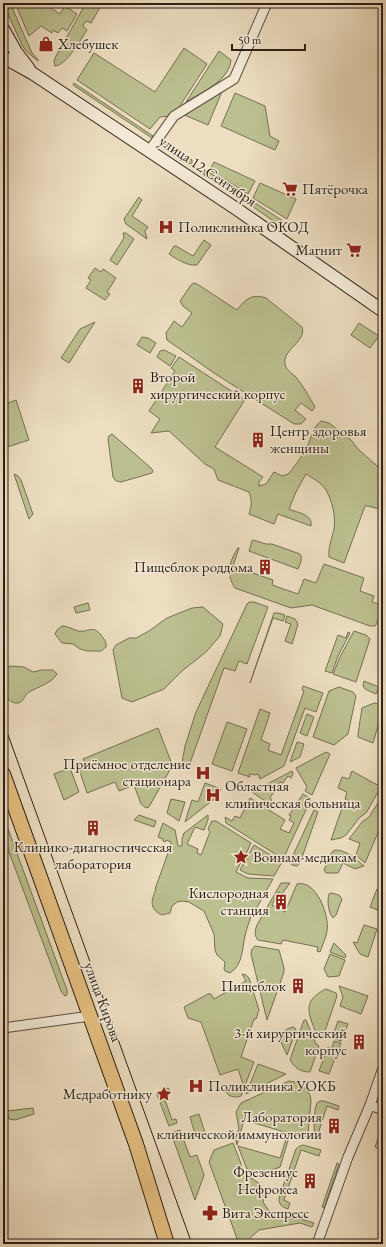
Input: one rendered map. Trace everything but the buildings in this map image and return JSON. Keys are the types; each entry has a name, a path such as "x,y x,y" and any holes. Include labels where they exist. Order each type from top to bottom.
{"main road":[{"name":"улица 12 Сентября","path":"3,29 16,52 32,73"},
{"name":"улица 12 Сентября","path":"3,57 32,73 238,210 383,312"},
{"name":"улица Кирова","path":"3,774 136,1144 167,1244"}],"street":[{"path":"149,151 174,116 234,79 267,3"},
{"path":"3,1028 90,1016"},
{"path":"317,1244 348,1157 370,1105 383,1068"},
{"path":"370,1105 383,1110"}],"green space":[{"path":"3,3 10,3 32,53 38,61 26,51 22,45"},
{"path":"15,3 43,3 60,14 65,6 77,14 67,31 62,28 58,33 53,30 52,33 41,26 29,36"},
{"path":"86,3 102,4 91,23 87,21 85,22 83,26 87,30 69,57 60,65 55,66 54,61 56,56"},
{"path":"184,48 207,64 178,109 170,116 160,117 150,129 77,80 94,53 155,92"},
{"path":"219,51 231,60 225,74 214,85 186,102"},
{"path":"74,83 153,136 152,138 73,85"},
{"path":"223,89 208,125 182,114"},
{"path":"235,93 265,106 270,136 279,141 275,150 221,126"},
{"path":"165,144 192,160 192,163 189,164 165,149"},
{"path":"214,162 255,181 248,194 210,170"},
{"path":"204,170 242,193 243,197 238,197 204,175"},
{"path":"260,183 296,199 287,219 253,198"},
{"path":"139,197 142,200 132,216 148,227 145,231 147,239 126,224 124,219"},
{"path":"252,201 283,221 284,225 279,225 252,206 250,204"},
{"path":"123,233 126,233 134,239 117,265 110,260 124,238"},
{"path":"204,240 211,245 197,265 185,263 169,254 174,246 176,246 193,256"},
{"path":"95,268 101,272 103,269 116,278 107,292 110,294 105,300 86,288 91,280 88,278"},
{"path":"194,283 237,310 249,298 256,296 266,298 302,327 303,332 301,337 287,354 285,359 286,366 301,383 315,407 312,411 301,403 295,410 306,419 301,424 294,424 214,373 167,340 166,333 174,321 182,327 192,313 183,306 180,301"},
{"path":"95,322 69,363 61,358 80,329"},
{"path":"359,323 379,336 370,348 351,335"},
{"path":"142,337 148,338 156,343 150,353 137,345"},
{"path":"164,350 176,356 170,366 157,357 160,351"},
{"path":"179,357 242,398 244,401 215,447 263,477 259,482 259,486 266,484 274,472 282,476 290,472 300,459 315,429 321,421 329,423 351,440 359,450 383,471 383,486 380,490 383,495 383,510 365,506 344,563 329,557 334,529 334,514 332,504 326,490 317,481 306,474 289,509 307,516 310,519 311,526 278,514 274,524 249,514 251,508 251,498 249,492 218,480 214,469 205,464 169,431 151,433 160,419 149,411 175,371 171,368"},
{"path":"16,400 29,440 7,447 3,437 3,405"},
{"path":"112,434 151,468 153,471 152,473 121,482 116,481 113,477 108,439"},
{"path":"14,474 21,480 33,514 29,519"},
{"path":"253,540 266,544 272,544 300,554 301,559 298,569 249,551"},
{"path":"238,548 233,566 273,580 272,585 298,594 304,579 316,583 324,564 364,578 360,591 374,596 372,602 381,605 383,600 383,606 376,625 370,626 312,605 291,608 235,588 230,578 230,568 232,558"},
{"path":"249,602 254,602 268,607 247,664 239,661 235,671 224,668 189,766 182,763 185,746 196,712"},
{"path":"88,603 90,610 76,613 74,607"},
{"path":"203,607 223,624 220,636 206,652 182,671 164,689 132,702 122,698 113,650 116,645 129,638 136,638 167,618 192,608"},
{"path":"274,613 285,615 283,621 273,618 250,683"},
{"path":"287,616 295,619 298,624 292,644 285,641 291,624 285,622"},
{"path":"62,626 78,631 95,630 104,639 106,647 101,651 87,651 80,649 73,644 62,643 55,634"},
{"path":"354,631 366,635 370,639 356,682 333,674"},
{"path":"348,632 350,633 338,656 332,673 325,671 338,635 346,638"},
{"path":"10,666 24,667 33,672 53,670 57,674 48,682 29,692 22,701 14,703 6,697 4,693 6,671"},
{"path":"364,681 379,687 376,694 365,689 363,686"},
{"path":"303,686 323,693 316,712 305,708 284,766 260,779 258,774 249,774 250,777 238,773 260,709 270,713 261,740 270,744 268,750 281,755 304,691 302,690"},
{"path":"339,687 353,692 356,696 348,734 334,745 313,737 329,691"},
{"path":"374,703 383,705 383,716 381,716 373,743 358,737 358,734 362,708"},
{"path":"307,714 314,717 307,736 300,733"},
{"path":"227,722 247,729 232,771 212,764"},
{"path":"158,728 172,764 149,807 146,808 141,804 134,785 119,791 115,782 87,793 78,766 85,763 83,759"},
{"path":"297,742 304,744 300,757 290,762"},
{"path":"326,752 330,754 312,795 305,791 307,787 296,768"},
{"path":"70,768 79,792 64,800 54,774"},
{"path":"292,771 293,774 291,778 288,776 283,783 280,782 270,798 272,800 269,804 252,792"},
{"path":"352,771 381,787 366,813 360,817 346,835 341,838 331,840 343,805 347,806 349,801 345,799 347,792 338,788 342,777 349,779"},
{"path":"205,783 221,789 218,796 185,822 192,800 198,802"},
{"path":"303,794 311,799 283,859 226,823 225,817 232,821 235,816 240,818 250,798 285,820 280,829 289,833 294,823 289,820 291,816 289,815"},
{"path":"383,795 383,821 365,863 356,855 360,843 349,839 362,822 369,817"},
{"path":"171,799 185,802 179,821 167,813"},
{"path":"314,810 318,812 300,863 297,866 292,865 290,862"},
{"path":"3,815 67,990 67,995 65,996 61,991 3,836"},
{"path":"139,815 156,821 154,827 134,820"},
{"path":"208,815 208,820 204,830 195,827 187,844 198,849 197,853 201,855 210,832 208,829 212,821 216,821 251,843 245,856 239,853 236,859 241,862 236,872 248,878 273,879 252,916 251,915 240,961 230,973 225,971 225,962 217,955 215,950 214,934 204,911 189,902 182,901 177,902 172,906 170,913 162,915 155,910 152,904 155,889 171,845 171,842 166,840 165,842 163,839 158,837 163,823 175,830 178,846 182,846 184,833"},
{"path":"254,845 282,862 274,876 248,874 240,870"},
{"path":"335,850 347,853 364,866 355,869 343,863 338,873 326,873 324,870 332,852"},
{"path":"281,883 290,883 282,894 278,892 272,905 285,912 297,884 304,884 310,887 320,900 324,908 327,924 326,934 320,952 317,951 318,947 283,940 281,944 258,940 256,937 255,933 257,925"},
{"path":"377,889 383,892 383,912 370,907"},
{"path":"329,894 339,895 342,899 336,915 333,918 329,910 328,903"},
{"path":"364,925 377,929 368,957 360,954 353,942 357,943"},
{"path":"334,943 346,955 345,958 330,952"},
{"path":"255,946 279,950 284,968 284,972 267,1020 251,954 252,949"},
{"path":"330,954 345,960 339,976 328,977 324,969"},
{"path":"242,974 249,978 259,1010 256,1019 254,1019 241,1057 254,1062 241,1096 234,1097 228,1095 225,1091 243,1084 238,1069 220,1075 201,1022 188,1018 184,1007 208,994 211,994 214,999 246,981"},
{"path":"339,986 368,996 361,1014 340,1006 343,997"},
{"path":"326,989 336,993 337,996 323,1037 316,1033 309,1013 309,1008 313,998 318,993"},
{"path":"304,1020 306,1020 316,1044 319,1046 310,1072 298,1069 290,1060"},
{"path":"338,1021 348,1024 341,1041 332,1038"},
{"path":"294,1027 296,1030 287,1055 279,1038 287,1029"},
{"path":"334,1041 341,1043 329,1074 319,1071 328,1047 332,1048"},
{"path":"258,1064 286,1074 246,1094"},
{"path":"289,1081 295,1082 306,1089 310,1095 311,1101 308,1134 304,1137 290,1134 280,1167 259,1175 254,1174 247,1169 238,1146 280,1158 288,1133 244,1120 237,1145 235,1138 239,1129 236,1112 241,1103"},
{"path":"168,1088 170,1091 163,1094 172,1120 176,1119 177,1123 169,1126 156,1092"},
{"path":"320,1101 339,1106 338,1110 327,1106 316,1140 314,1116 317,1103"},
{"path":"33,1108 34,1114 15,1120 9,1119 7,1111"},
{"path":"199,1114 207,1139 203,1140 200,1139 195,1133 190,1117"},
{"path":"383,1124 383,1152 375,1147"},
{"path":"180,1130 190,1157 197,1155 204,1175 195,1200 171,1133"},
{"path":"233,1143 245,1174 260,1184 265,1195 263,1202 269,1211 290,1218 297,1218 314,1223 312,1227 300,1223 259,1230 248,1240 251,1244 239,1244 209,1162 214,1150"},
{"path":"303,1145 321,1150 319,1156 301,1150 284,1200 290,1203 288,1209 281,1205 279,1198 296,1149"},
{"path":"337,1163 339,1164 324,1208 322,1207"}],"tram line":[{"path":"3,721 192,1244"}],"place":[{"name":"Хлебушек","path":"46,44"},
{"name":"Пятёрочка","path":"290,189"},
{"name":"Поликлиника ОКОД","path":"166,227"},
{"name":"Магнит","path":"354,250"},
{"name":"Второй хирургический корпус","path":"138,386"},
{"name":"Центр здоровья женщины","path":"258,440"},
{"name":"Пищеблок роддома","path":"265,567"},
{"name":"Приёмное отделение стационара","path":"203,773"},
{"name":"Областная клиническая больница","path":"213,795"},
{"name":"Клинико-диагностическая лаборатория","path":"93,828"},
{"name":"Воинам-медикам","path":"241,857"},
{"name":"Кислородная станция","path":"281,902"},
{"name":"Пищеблок","path":"298,986"},
{"name":"3-й хирургический корпус","path":"359,1042"},
{"name":"Поликлиника УОКБ","path":"196,1086"},
{"name":"Медработнику","path":"164,1094"},
{"name":"Лаборатория клинической иммунологии","path":"334,1126"},
{"name":"Фрезениус Нефрокеа","path":"310,1181"},
{"name":"Вита Экспресс","path":"210,1213"}]}
